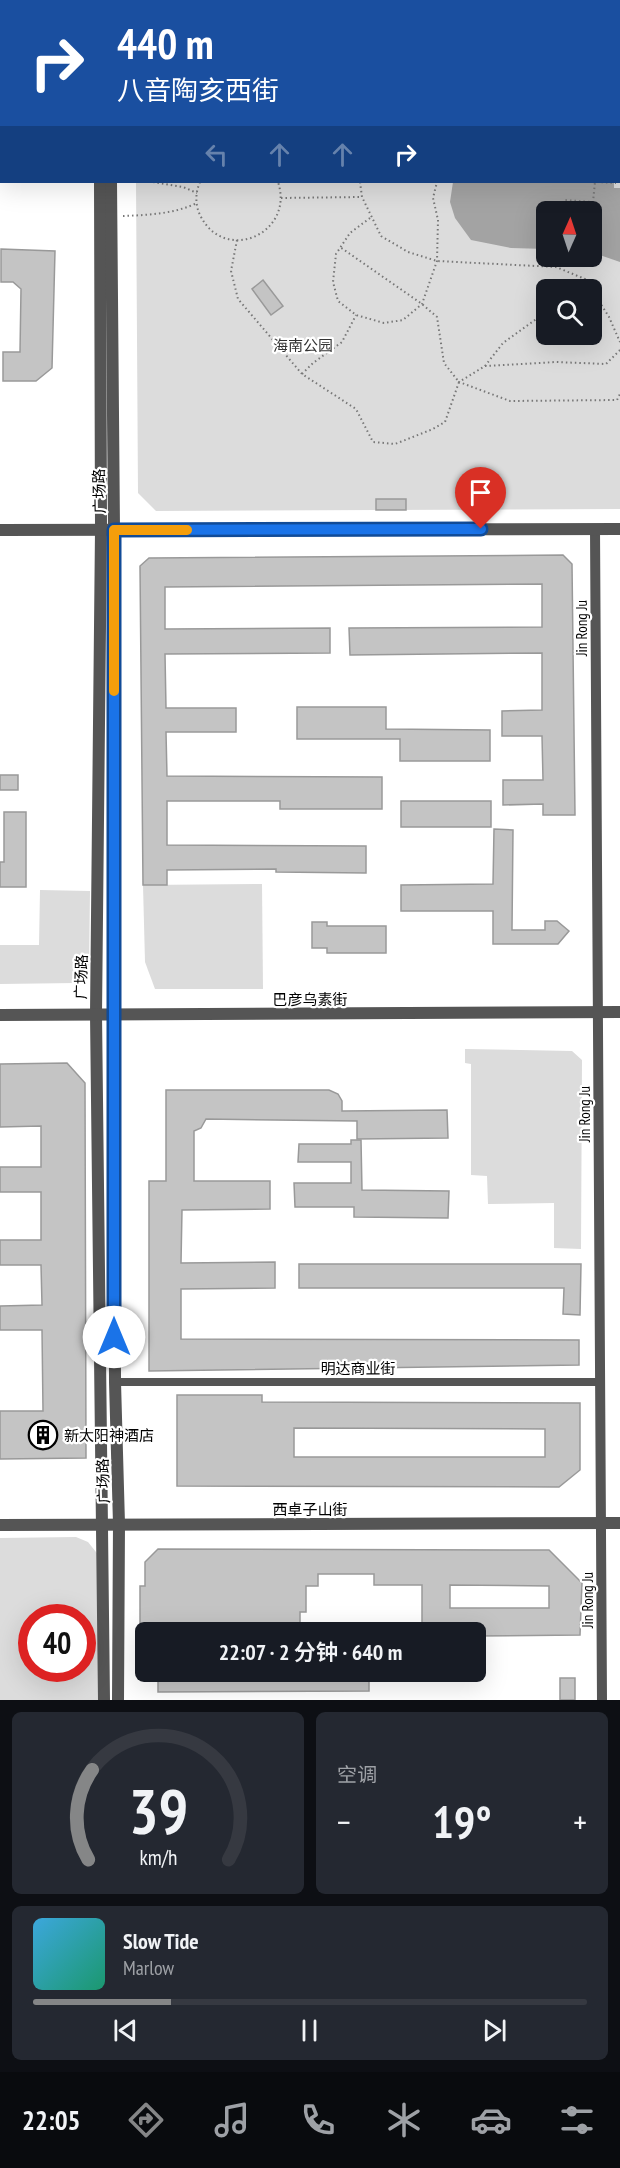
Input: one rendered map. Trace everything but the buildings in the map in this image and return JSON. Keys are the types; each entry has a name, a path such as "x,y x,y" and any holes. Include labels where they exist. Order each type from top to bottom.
{"street":[{"name":"广场路","path":"100,183 101,530 96,1018 104,1700"},
{"name":"广场路","path":"111,183 114,530 115,1382 119,1524 118,1700"},
{"name":"Jin Rong Ju","path":"595,529 603,1700"},
{"path":"0,530 620,529"},
{"name":"巴彦乌素街","path":"598,1016 620,1012"},
{"name":"巴彦乌素街","path":"0,1015 96,1018 598,1016 620,1019"},
{"name":"巴彦乌素街","path":"0,1021 96,1018"},
{"name":"明达商业街","path":"115,1382 601,1382"},
{"name":"西卓子山街","path":"0,1524 620,1523"}],"path":[{"path":"159,183 183,187 197,193"},
{"path":"200,183 197,193 199,213 210,229 227,239 237,240 256,237 264,232 277,217 281,198 278,183"},
{"path":"360,183 362,198 381,236 408,252 437,261 556,267 585,279"},
{"path":"370,218 350,233 336,254 333,282 338,301 356,315 384,323 403,320 422,304 437,261 438,220 433,198 436,183"},
{"path":"593,201 596,183"},
{"path":"281,198 362,198"},
{"path":"564,201 578,201"},
{"path":"111,217 148,215 184,209 197,203"},
{"path":"237,240 231,271 238,299 302,374 356,409 373,442 395,444 445,422 459,382 485,366 502,343 536,319"},
{"path":"340,247 437,317 444,363 459,382 510,401 617,400 620,394"},
{"path":"602,306 620,342"},
{"path":"302,374 342,342 356,315"},
{"path":"485,366 556,362 606,364 620,350"}],"green space":[{"name":"海南公园","path":"136,183 620,183 620,509 156,511 138,493"},
{"path":"262,884 263,989 155,989 145,962 143,885"},
{"path":"40,890 90,891 89,970 76,983 0,984 0,945 39,945"},
{"path":"465,1049 572,1051 582,1060 581,1249 554,1248 554,1203 488,1204 487,1176 471,1175 471,1064 465,1063"},
{"path":"76,1537 88,1542 100,1557 100,1700 0,1700 0,1538"}],"shaded area":[{"path":"453,183 614,183 614,188 620,188 620,262 602,256 602,201 536,201 536,249 511,248 471,240 455,218 450,202"}],"slow traffic":[{"path":"114,691 114,530 187,530"}],"place":[{"name":"新太阳神酒店","path":"43,1435"}],"route":[{"path":"114,1337 114,530 481,529"}]}
